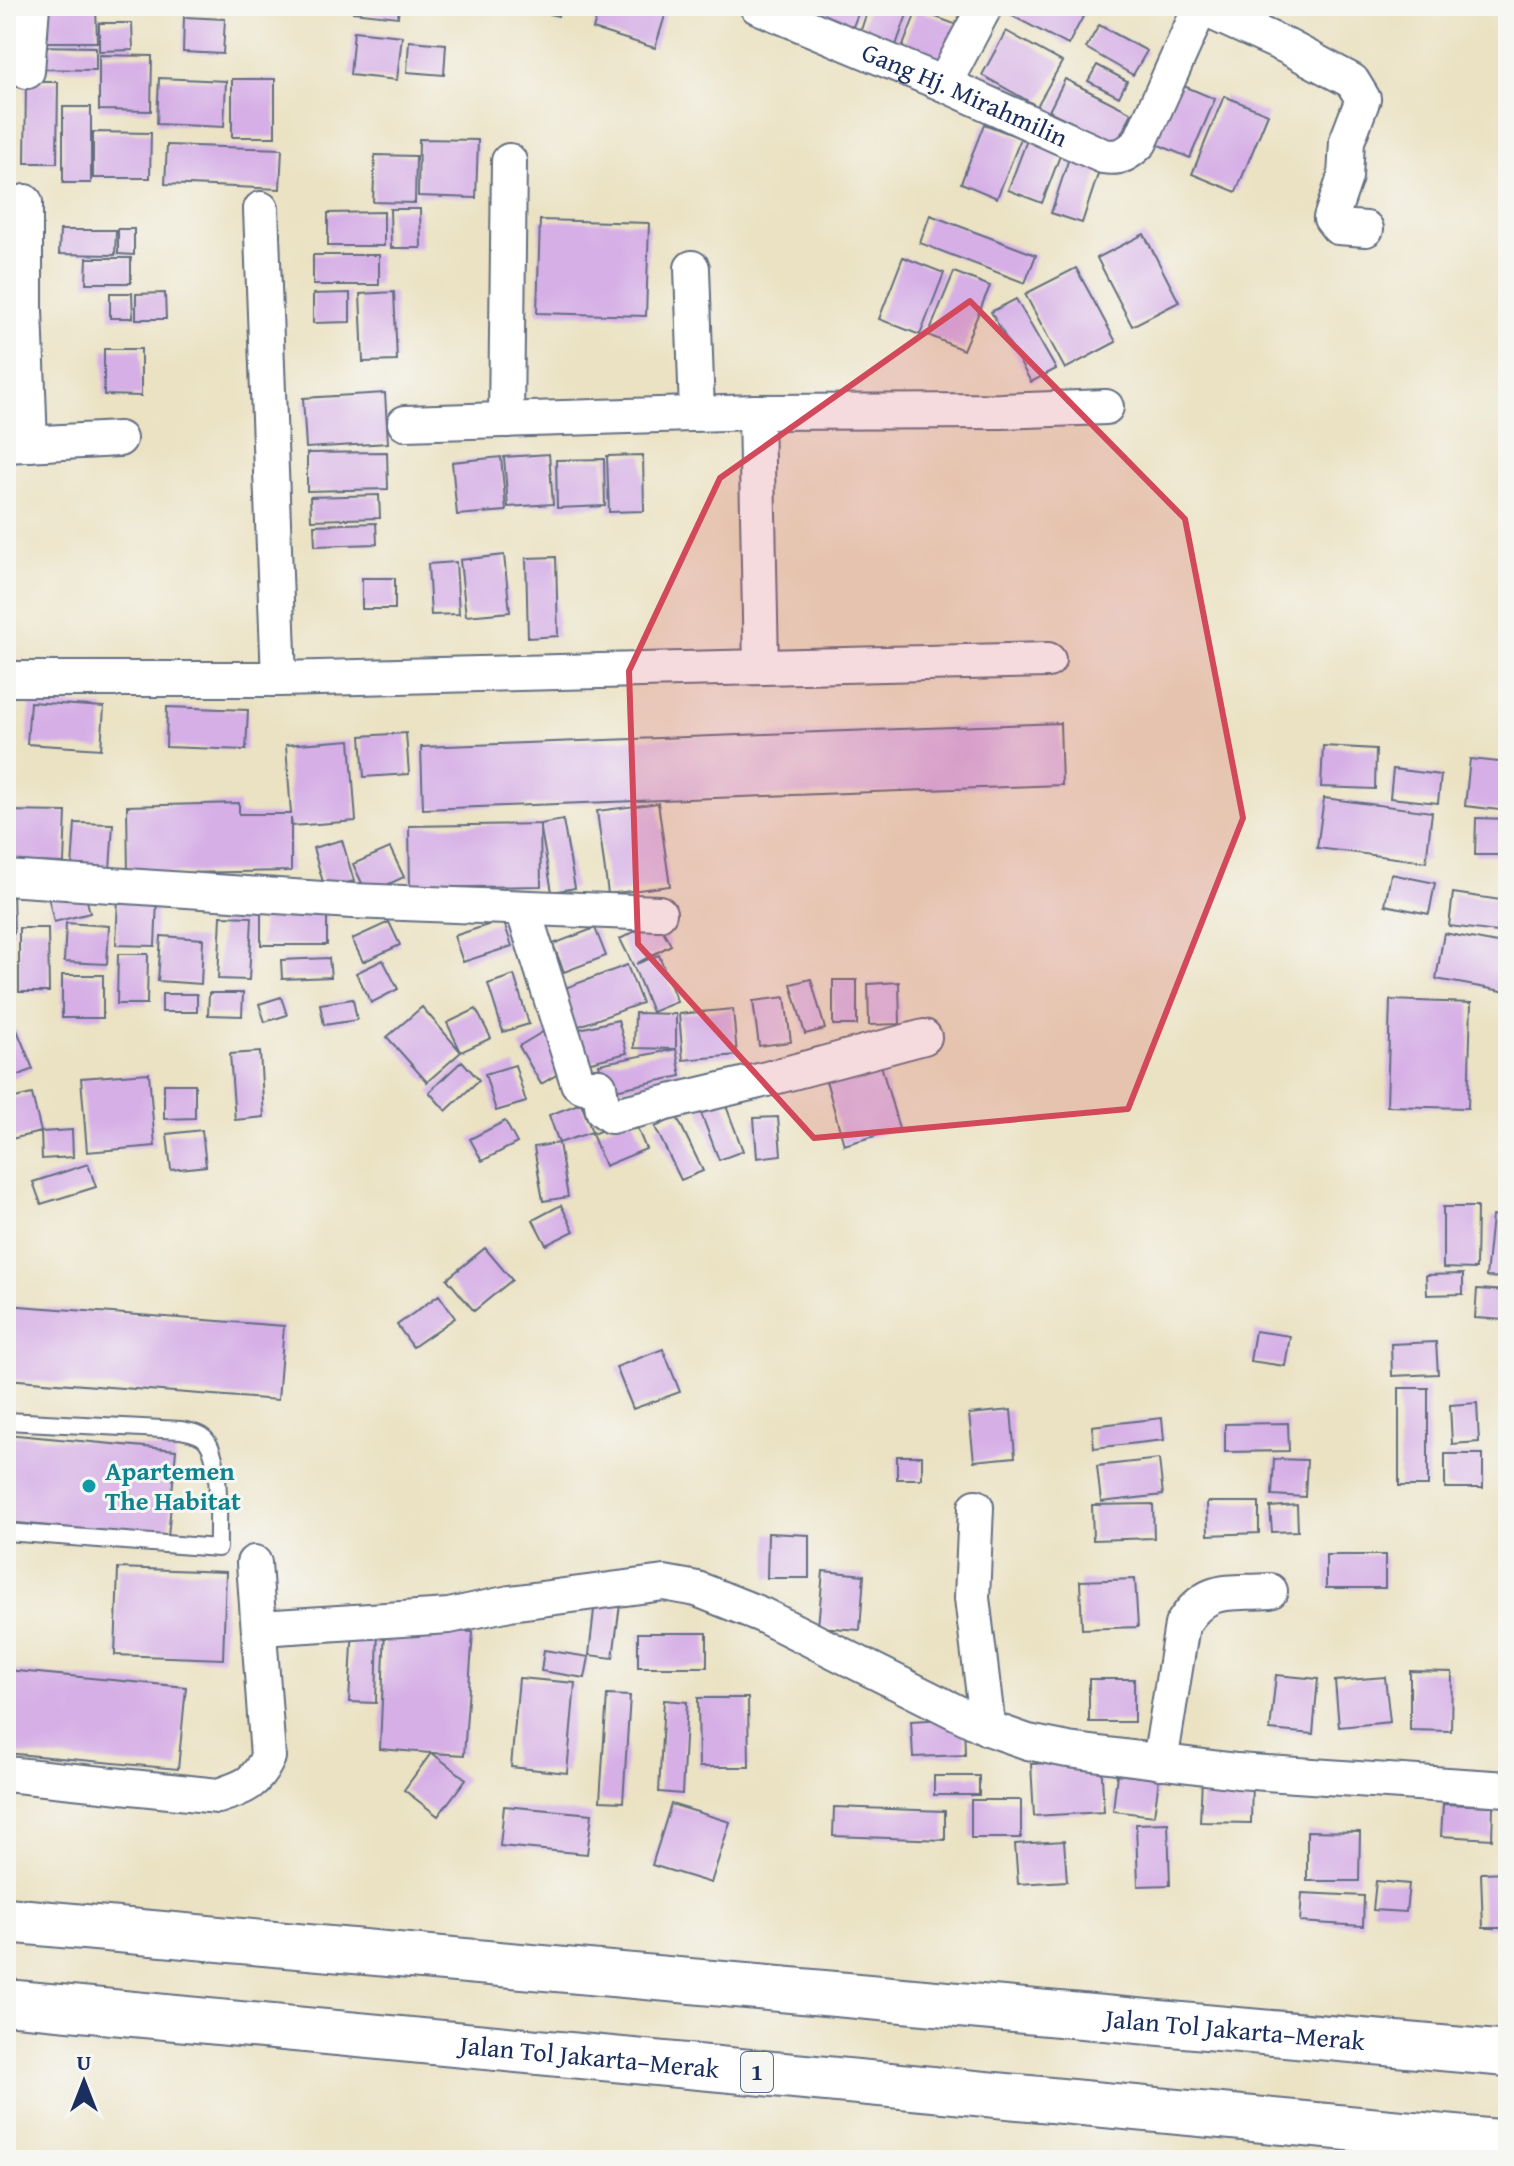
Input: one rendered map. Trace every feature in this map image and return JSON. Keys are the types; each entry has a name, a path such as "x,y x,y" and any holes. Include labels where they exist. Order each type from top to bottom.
{"highway":[{"name":"Jalan Tol Jakarta–Merak","path":"6,1920 1508,2054"},
{"name":"Jalan Tol Jakarta–Merak","path":"6,2002 1508,2143"}],"street":[{"path":"27,71 32,6"},
{"name":"Gang Hj. Mirahmilin","path":"757,6 944,84 1103,156 1116,158 1129,153 1140,142 1201,7"},
{"path":"944,84 985,6"},
{"path":"1201,7 1352,81 1363,99 1347,141 1345,177 1331,218 1338,227 1366,229"},
{"path":"506,420 509,161"},
{"path":"25,202 16,310 18,444 119,439"},
{"path":"261,209 279,679"},
{"path":"692,268 697,413"},
{"path":"405,423 697,413 1001,411 1106,407"},
{"path":"756,412 761,667"},
{"path":"6,679 279,679 1048,660"},
{"path":"6,878 523,909 659,913"},
{"path":"523,909 578,1083 599,1086 603,1110 611,1116 924,1037"},
{"path":"976,1507 972,1598 988,1728"},
{"path":"6,1774 218,1796 245,1786 260,1774 268,1757 254,1563"},
{"path":"260,1628 449,1616 510,1603 664,1583 697,1589 762,1615 988,1728 1028,1742 1068,1750 1237,1771 1508,1789"},
{"path":"1160,1762 1182,1625 1194,1607 1209,1596 1270,1591"}],"lane":[{"path":"6,1421 196,1433 205,1439 215,1459 218,1548 6,1532"}],"highlighted area":[{"path":"970,301 1185,519 1243,818 1128,1109 814,1138 638,944 629,671 720,478"}],"building":[{"path":"6,6 11,6 11,33 6,33"},
{"path":"96,6 97,42 38,42 37,7"},
{"path":"353,6 399,6 398,17 353,12"},
{"path":"514,6 560,6 558,16"},
{"path":"600,6 668,6 655,48 593,29"},
{"path":"801,6 861,6 852,29"},
{"path":"869,6 910,6 895,48 859,36"},
{"path":"1003,6 1072,6 1085,13 1068,45 1001,10"},
{"path":"917,10 960,26 944,67 901,51"},
{"path":"184,17 225,19 223,54 183,52"},
{"path":"99,23 132,23 133,50 99,51"},
{"path":"1099,25 1147,51 1133,75 1086,48"},
{"path":"354,31 402,36 397,80 350,75"},
{"path":"1006,31 1062,62 1037,106 982,75"},
{"path":"409,41 446,44 444,75 407,72"},
{"path":"34,46 96,47 96,70 34,69"},
{"path":"99,55 152,56 151,111 99,110"},
{"path":"1097,65 1127,81 1119,97 1088,81"},
{"path":"159,78 226,81 224,127 157,124"},
{"path":"232,79 275,79 275,137 232,137"},
{"path":"1065,79 1132,113 1116,144 1049,111"},
{"path":"26,82 58,82 57,163 25,163"},
{"path":"1179,84 1215,99 1190,158 1154,143"},
{"path":"1224,96 1268,114 1236,192 1192,174"},
{"path":"63,107 91,107 91,183 63,183"},
{"path":"984,124 1021,138 997,198 961,183"},
{"path":"93,132 151,133 150,178 93,178"},
{"path":"419,139 478,140 476,198 418,196"},
{"path":"1027,140 1061,153 1042,203 1008,190"},
{"path":"167,145 282,149 280,189 165,184"},
{"path":"375,155 416,156 415,203 373,202"},
{"path":"1069,158 1100,168 1082,223 1051,213"},
{"path":"390,209 420,209 421,248 391,248"},
{"path":"384,212 384,246 328,246 328,213"},
{"path":"930,215 1036,255 1025,283 920,243"},
{"path":"540,220 649,223 646,316 537,313"},
{"path":"118,229 134,229 134,255 118,254"},
{"path":"60,230 116,230 115,255 59,254"},
{"path":"1144,234 1179,302 1132,326 1097,258"},
{"path":"313,255 379,255 379,285 313,285"},
{"path":"903,257 944,273 920,335 879,319"},
{"path":"87,258 131,258 131,283 86,283"},
{"path":"1076,268 1116,342 1065,369 1025,294"},
{"path":"954,272 990,286 963,350 928,335"},
{"path":"394,292 397,361 363,362 360,294"},
{"path":"110,293 132,293 133,318 110,318"},
{"path":"165,293 166,319 136,319 136,294"},
{"path":"350,293 350,322 313,323 313,294"},
{"path":"1016,299 1056,369 1031,382 991,312"},
{"path":"104,349 141,349 141,396 104,395"},
{"path":"385,393 388,443 306,448 303,398"},
{"path":"387,452 388,489 307,491 307,453"},
{"path":"549,454 553,504 508,507 504,457"},
{"path":"643,455 644,511 609,512 607,456"},
{"path":"501,457 506,511 457,515 452,462"},
{"path":"604,459 605,506 557,508 556,460"},
{"path":"379,495 380,518 311,520 310,497"},
{"path":"376,523 377,544 315,546 314,525"},
{"path":"504,555 510,612 466,616 460,560"},
{"path":"556,557 558,636 528,638 526,558"},
{"path":"456,562 459,614 431,615 428,564"},
{"path":"362,578 395,578 395,609 362,609"},
{"path":"30,702 104,707 101,749 27,744"},
{"path":"167,707 248,710 246,750 166,747"},
{"path":"1060,723 1062,785 423,809 421,747"},
{"path":"406,733 409,774 364,777 361,736"},
{"path":"350,740 356,821 292,826 291,818 291,871 128,874 127,806 239,803 239,814 291,814 286,745"},
{"path":"1323,746 1376,749 1375,789 1321,787"},
{"path":"1470,759 1508,763 1508,811 1465,806"},
{"path":"1393,769 1441,775 1438,803 1390,798"},
{"path":"1324,798 1432,812 1426,862 1317,848"},
{"path":"658,803 670,886 608,894 597,811"},
{"path":"6,811 66,812 64,863 6,861"},
{"path":"1476,818 1508,819 1508,855 1475,855"},
{"path":"563,820 575,888 552,892 540,824"},
{"path":"75,823 113,824 110,870 72,868"},
{"path":"540,824 541,886 410,888 409,826"},
{"path":"342,840 354,881 325,889 313,848"},
{"path":"390,848 404,877 367,894 353,864"},
{"path":"1391,874 1435,883 1429,914 1385,905"},
{"path":"84,888 90,913 54,922 48,896"},
{"path":"6,889 13,889 14,933 6,934"},
{"path":"1453,893 1501,900 1497,932 1449,926"},
{"path":"118,898 157,900 155,946 116,945"},
{"path":"261,905 327,905 327,945 261,945"},
{"path":"221,916 252,917 249,980 218,979"},
{"path":"503,920 512,946 463,962 454,936"},
{"path":"657,920 671,945 636,964 659,955 677,1002 652,1012 620,939"},
{"path":"389,922 400,945 363,962 352,939"},
{"path":"66,923 109,926 107,964 64,962"},
{"path":"19,928 48,928 49,992 19,992"},
{"path":"595,928 606,956 564,972 553,944"},
{"path":"1444,933 1508,945 1508,992 1436,979"},
{"path":"161,936 203,939 201,984 158,981"},
{"path":"118,954 148,954 147,1004 117,1004"},
{"path":"329,958 331,977 282,979 281,960"},
{"path":"383,960 398,989 371,1003 356,973"},
{"path":"627,965 642,1003 571,1029 557,991"},
{"path":"62,975 103,975 103,1018 62,1018"},
{"path":"514,975 529,1024 503,1032 488,984"},
{"path":"811,979 825,1029 805,1034 791,984"},
{"path":"833,980 857,980 857,1025 833,1025"},
{"path":"899,982 900,1024 869,1025 868,984"},
{"path":"209,993 243,993 242,1016 208,1015"},
{"path":"162,994 197,994 197,1012 162,1012"},
{"path":"281,997 287,1015 265,1022 259,1004"},
{"path":"785,997 791,1042 759,1046 753,1001"},
{"path":"353,999 357,1020 324,1025 320,1004"},
{"path":"1390,1000 1471,1003 1468,1108 1387,1106"},
{"path":"422,1007 461,1052 427,1082 387,1037"},
{"path":"476,1009 491,1038 461,1052 447,1023"},
{"path":"733,1009 737,1055 683,1060 679,1014"},
{"path":"635,1013 676,1014 676,1049 634,1048"},
{"path":"618,1020 627,1053 579,1065 571,1031"},
{"path":"17,1030 33,1069 6,1081 6,1035"},
{"path":"546,1030 568,1068 541,1084 519,1046"},
{"path":"676,1049 681,1076 605,1092 599,1064"},
{"path":"260,1052 264,1117 235,1120 230,1054"},
{"path":"879,1058 899,1129 844,1145 824,1073"},
{"path":"462,1061 479,1080 446,1111 429,1092"},
{"path":"515,1065 526,1102 496,1111 485,1074"},
{"path":"149,1073 155,1146 87,1152 81,1078"},
{"path":"164,1084 195,1084 195,1118 164,1119"},
{"path":"32,1094 41,1132 11,1139 6,1100"},
{"path":"723,1098 743,1151 719,1160 699,1108"},
{"path":"581,1103 592,1132 559,1143 549,1115"},
{"path":"677,1117 703,1171 681,1180 655,1127"},
{"path":"778,1117 781,1155 757,1158 754,1118"},
{"path":"633,1118 646,1149 605,1166 592,1134"},
{"path":"505,1121 517,1143 482,1161 470,1139"},
{"path":"72,1130 73,1157 42,1159 41,1132"},
{"path":"202,1130 206,1166 171,1170 167,1134"},
{"path":"559,1143 568,1197 543,1201 534,1147"},
{"path":"88,1164 96,1187 41,1204 33,1182"},
{"path":"561,1205 574,1231 546,1245 533,1220"},
{"path":"1443,1207 1477,1207 1476,1269 1443,1268"},
{"path":"1492,1216 1508,1218 1507,1278 1486,1277"},
{"path":"485,1248 512,1280 474,1311 447,1279"},
{"path":"1463,1274 1463,1294 1427,1295 1426,1275"},
{"path":"1477,1289 1508,1291 1506,1320 1475,1318"},
{"path":"439,1295 455,1318 413,1347 397,1325"},
{"path":"6,1305 284,1326 278,1400 6,1379"},
{"path":"1255,1331 1290,1336 1285,1366 1250,1361"},
{"path":"1436,1342 1438,1374 1392,1376 1391,1344"},
{"path":"663,1349 680,1392 633,1409 616,1367"},
{"path":"1399,1388 1428,1388 1428,1486 1399,1486"},
{"path":"1477,1403 1479,1442 1452,1444 1450,1405"},
{"path":"1011,1410 1015,1457 974,1461 969,1414"},
{"path":"1162,1418 1164,1440 1094,1448 1092,1426"},
{"path":"1288,1423 1289,1451 1225,1452 1225,1424"},
{"name":"Apartemen The Habitat","path":"6,1434 176,1450 168,1537 6,1522"},
{"path":"1445,1454 1483,1454 1483,1488 1445,1488"},
{"path":"897,1456 922,1456 922,1479 897,1479"},
{"path":"1159,1459 1163,1495 1101,1502 1097,1466"},
{"path":"1274,1459 1307,1460 1305,1497 1272,1495"},
{"path":"1207,1502 1259,1502 1259,1533 1208,1535"},
{"path":"1153,1504 1154,1538 1093,1540 1092,1505"},
{"path":"1297,1505 1298,1531 1272,1532 1270,1507"},
{"path":"768,1533 809,1535 809,1578 767,1578"},
{"path":"1326,1555 1385,1555 1385,1588 1326,1588"},
{"path":"118,1568 226,1572 223,1659 115,1655"},
{"path":"823,1571 864,1575 860,1630 818,1627"},
{"path":"1135,1579 1138,1627 1082,1629 1080,1581"},
{"path":"595,1601 620,1604 613,1658 589,1655"},
{"path":"353,1625 378,1627 376,1703 349,1702"},
{"path":"385,1627 473,1632 464,1755 432,1753 466,1779 438,1816 404,1790 431,1753 380,1749"},
{"path":"638,1633 707,1633 707,1667 638,1667"},
{"path":"544,1650 589,1657 585,1678 541,1671"},
{"path":"6,1670 186,1687 178,1769 6,1753"},
{"path":"1410,1671 1452,1672 1451,1731 1410,1730"},
{"path":"1276,1675 1318,1679 1313,1734 1270,1730"},
{"path":"1385,1677 1390,1722 1339,1727 1335,1681"},
{"path":"519,1678 575,1683 567,1773 511,1767"},
{"path":"1089,1679 1134,1679 1134,1722 1089,1722"},
{"path":"607,1695 630,1696 623,1802 600,1801"},
{"path":"698,1698 748,1698 749,1767 699,1767"},
{"path":"664,1700 687,1702 682,1794 659,1792"},
{"path":"964,1718 965,1755 913,1757 911,1721"},
{"path":"1101,1760 1104,1812 1034,1816 1031,1764"},
{"path":"1117,1774 1159,1779 1154,1816 1113,1811"},
{"path":"934,1776 979,1776 979,1795 934,1795"},
{"path":"1202,1779 1252,1780 1251,1823 1200,1822"},
{"path":"971,1800 1021,1800 1021,1838 971,1838"},
{"path":"671,1804 730,1822 711,1883 652,1865"},
{"path":"1443,1804 1493,1806 1492,1839 1441,1836"},
{"path":"504,1806 592,1814 587,1854 500,1846"},
{"path":"834,1807 945,1811 945,1840 833,1836"},
{"path":"1168,1823 1170,1885 1138,1886 1136,1824"},
{"path":"1307,1831 1360,1832 1359,1881 1307,1881"},
{"path":"1064,1841 1067,1881 1018,1884 1015,1844"},
{"path":"1508,1872 1508,1928 1483,1928 1481,1873"},
{"path":"1376,1881 1409,1884 1406,1912 1373,1910"},
{"path":"1302,1893 1364,1896 1363,1926 1300,1922"},
{"path":"380,2156 409,2158 409,2160 380,2160"}],"place":[{"name":"Apartemen The Habitat","path":"89,1486"}]}
